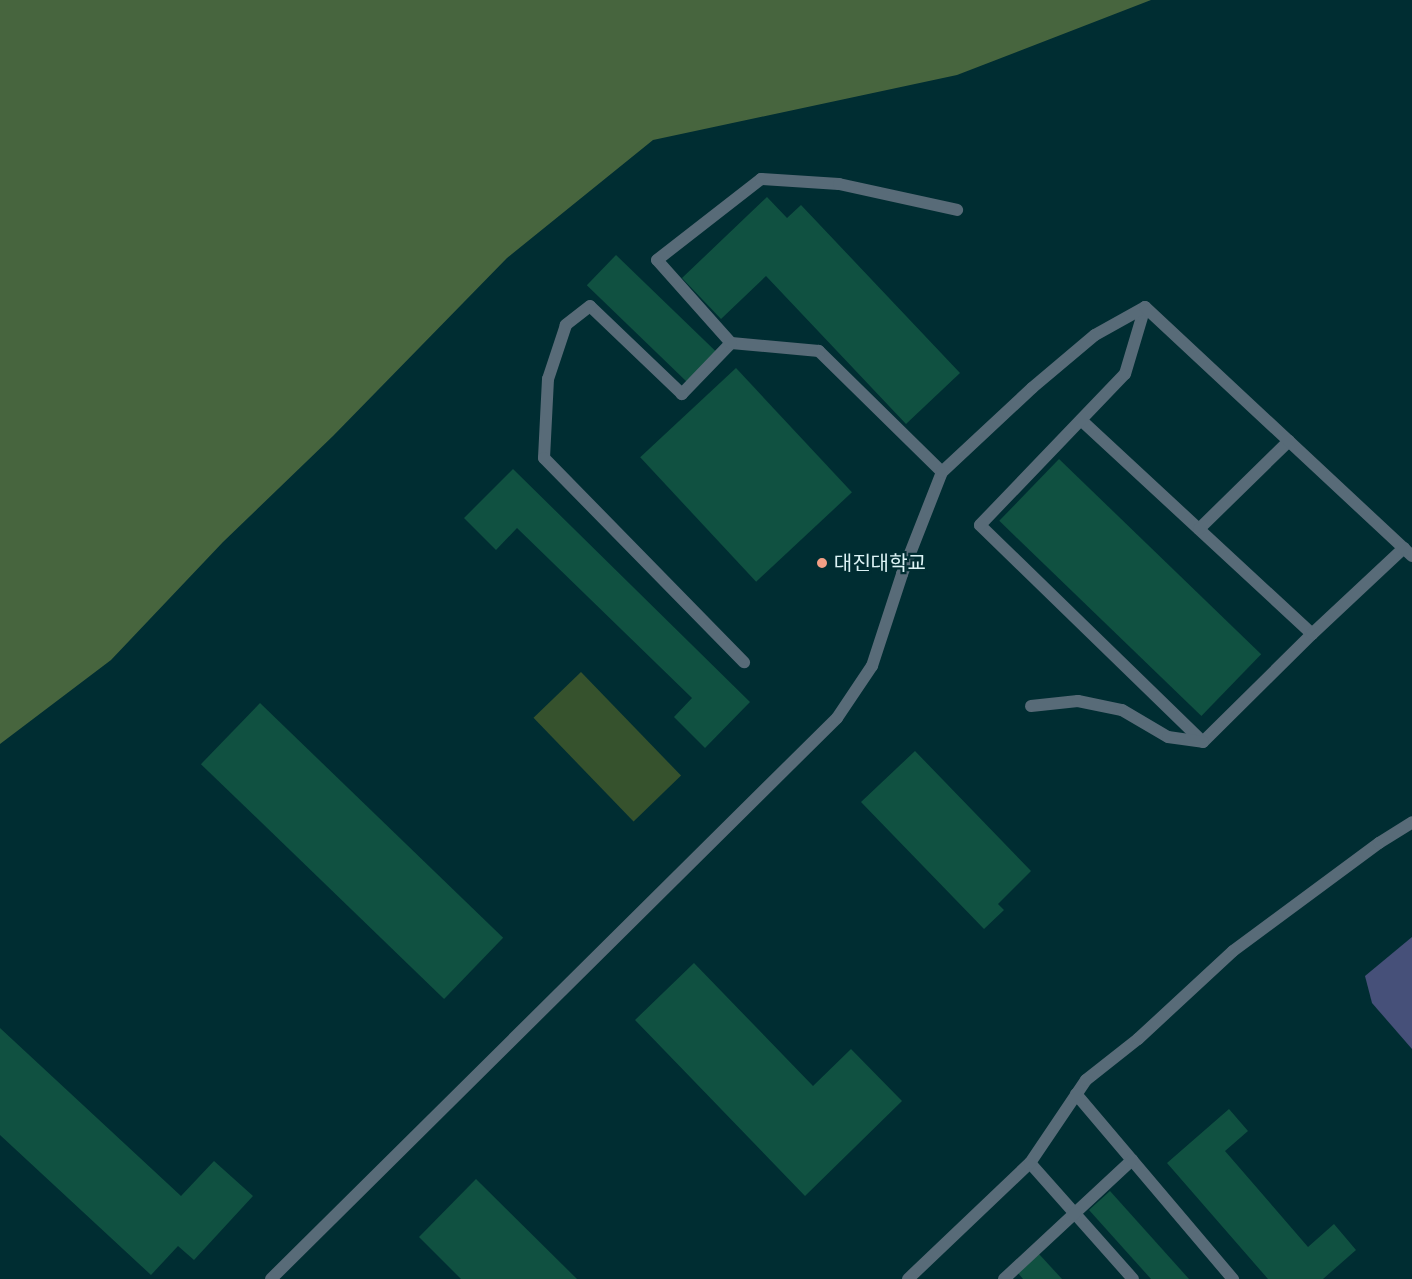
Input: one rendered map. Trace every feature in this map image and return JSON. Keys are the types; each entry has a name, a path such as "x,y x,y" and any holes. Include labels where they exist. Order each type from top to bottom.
{"lane":[{"path":"942,472 819,351 731,343 657,260 761,179 839,184 957,210"},
{"path":"731,343 682,394 590,306 566,325 548,379 544,458 744,663"},
{"path":"1145,307 1125,374 980,525 1203,742"},
{"path":"1145,307 1408,552 1312,634 1203,742"},
{"path":"271,1279 837,718 873,666 902,574 942,472 1032,388 1095,335 1145,307"},
{"path":"1081,420 1312,634"},
{"path":"1199,529 1289,441"},
{"path":"1030,706 1078,701 1122,710 1168,736 1203,742"},
{"path":"908,1279 1030,1163 1086,1080 1138,1039 1233,951 1378,843 1412,822"},
{"path":"1076,1094 1233,1279"},
{"path":"1004,1279 1076,1215 1132,1160"},
{"path":"1030,1163 1133,1279"}],"green space":[{"path":"0,0 1151,0 957,75 653,140 507,258 333,436 223,542 111,660 0,744"},
{"path":"581,672 681,776 634,821 534,718"}],"water":[{"path":"1412,937 1412,1049 1372,1003 1365,976"}],"building":[{"path":"767,197 787,218 801,205 960,373 906,424 766,276 721,319 682,278"},
{"path":"616,255 717,352 688,382 587,285"},
{"path":"736,368 852,492 756,582 640,457"},
{"path":"1059,459 1261,654 1201,716 999,521"},
{"path":"513,469 750,702 705,748 674,717 692,698 517,528 496,550 464,518"},
{"path":"260,703 503,938 444,999 201,764"},
{"path":"915,751 1031,871 998,904 1004,910 984,929 861,802"},
{"path":"694,963 813,1086 851,1049 902,1101 805,1196 635,1020"},
{"path":"0,1028 181,1196 214,1161 253,1196 194,1260 178,1246 151,1275 0,1135"},
{"path":"1229,1109 1248,1131 1225,1151 1308,1247 1334,1224 1356,1250 1323,1279 1268,1279 1167,1163"},
{"path":"476,1179 577,1279 461,1279 419,1237"},
{"path":"1110,1191 1189,1279 1151,1279 1089,1210"},
{"path":"1039,1254 1062,1279 1023,1279 1018,1273"}],"place":[{"name":"대진대학교","path":"822,563"}]}
